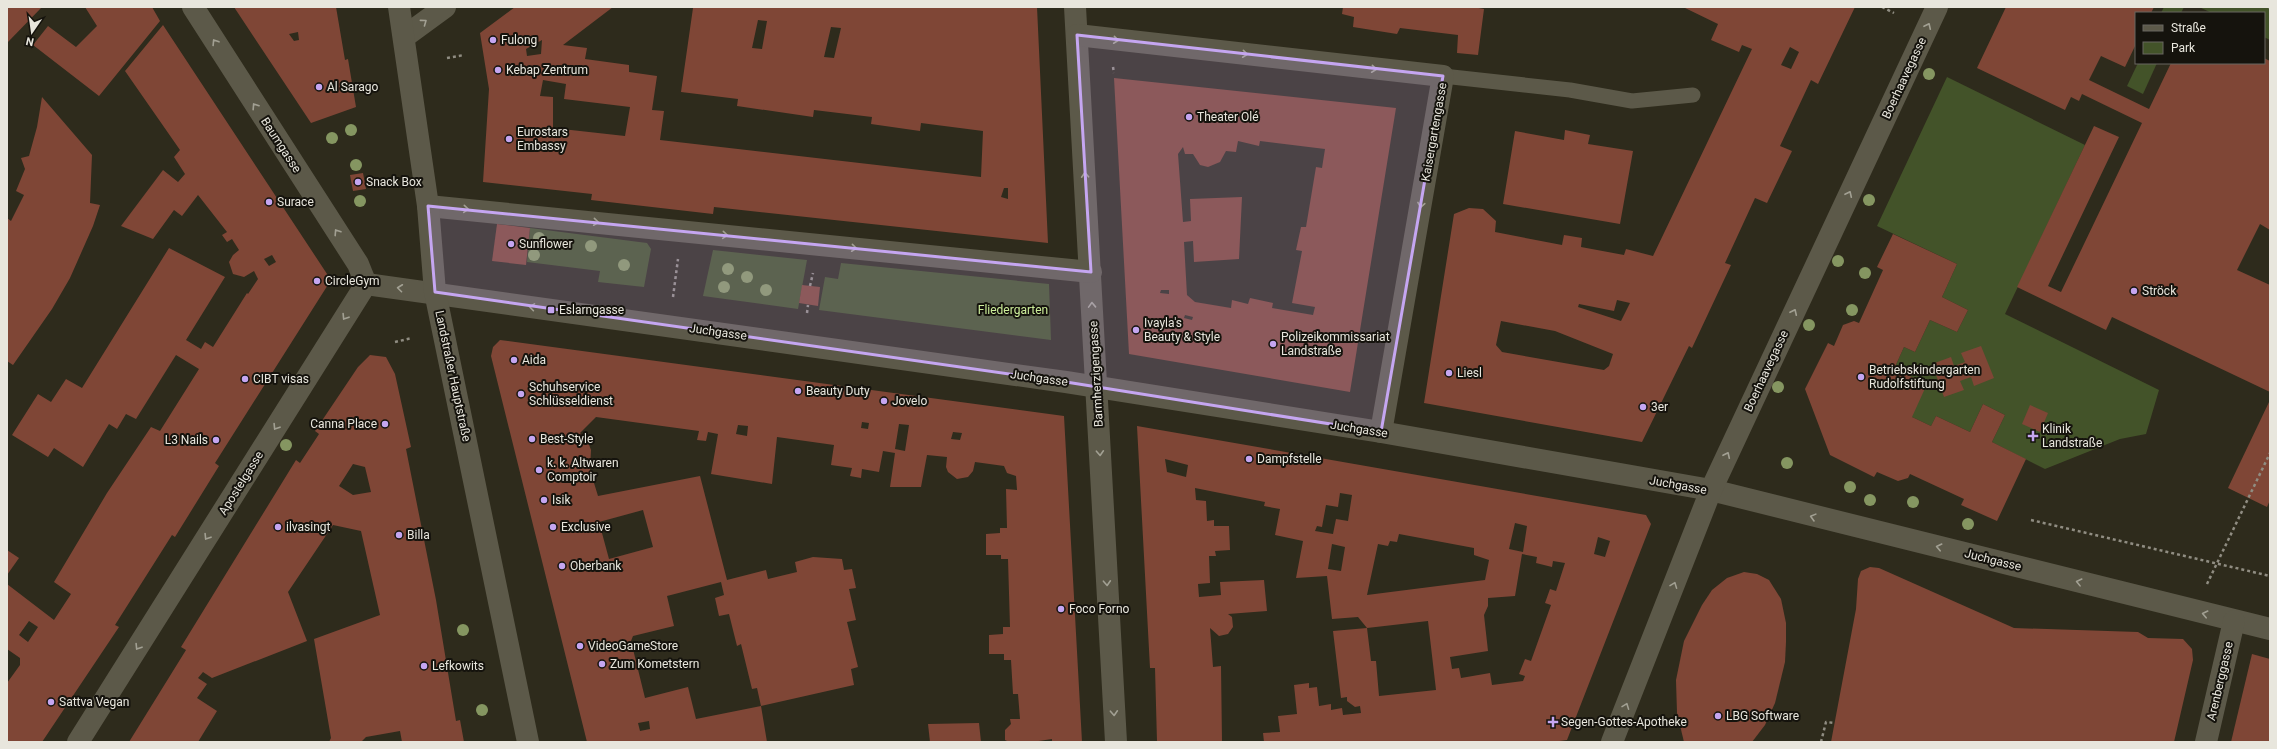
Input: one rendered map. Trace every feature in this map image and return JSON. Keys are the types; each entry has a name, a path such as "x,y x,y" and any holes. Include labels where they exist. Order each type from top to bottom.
{"street":[{"name":"Baumgasse","path":"193,7 358,264 366,284"},
{"name":"Landstraßer Hauptstraße","path":"399,7 428,206 435,292 528,742"},
{"path":"404,37 445,7"},
{"name":"Barmherzigengasse","path":"1075,7 1091,272 1116,742"},
{"name":"Boerhaavegasse","path":"1612,742 1711,490 1937,7"},
{"name":"Kaisergartengasse","path":"1077,35 1443,76 1381,432"},
{"path":"428,206 1091,272"},
{"path":"366,284 435,292"},
{"name":"Apostelgasse","path":"78,742 366,284"},
{"name":"Juchgasse","path":"435,292 1096,386 1381,432 1711,490 2270,629"},
{"name":"Arenberggasse","path":"2206,742 2234,621"}],"lane":[{"path":"1443,76 1570,90 1632,101 1693,95"}],"path":[{"path":"1882,7 1894,13"},
{"path":"448,58 464,55"},
{"path":"673,296 678,254"},
{"path":"806,313 808,305"},
{"path":"395,342 412,338"},
{"path":"2206,587 2270,453"},
{"path":"2031,520 2270,576"},
{"path":"1821,742 1826,722 1835,723"}],"highlighted area":[{"path":"1077,35 1443,76 1381,432 1066,382 435,292 428,206 1091,272"}],"green space":[{"path":"2164,7 2184,7 2182,12 2162,12"},
{"path":"2199,7 2270,7 2270,40 2265,38 2265,12 2210,12"},
{"path":"2138,64 2157,64 2143,94 2127,86"},
{"path":"1947,77 2085,145 2005,314 2159,390 2146,434 2120,439 2045,469 1992,442 2005,415 1983,404 1970,432 1936,416 1931,426 1912,417 1894,369 1904,347 1915,352 1930,320 1957,332 1968,310 1942,297 1957,264 1877,226"},
{"path":"530,228 647,243 651,249 644,287 598,282 600,271 527,262"},
{"path":"713,250 807,260 798,309 703,296"},
{"name":"Fliedergarten","path":"841,263 1049,284 1051,340 819,310 825,277 838,279"}],"building":[{"path":"7,7 42,7 7,43"},
{"path":"85,7 152,7 160,21 99,96 33,45 48,26 76,47 97,26"},
{"path":"234,7 336,7 345,60 348,59 356,107 311,123","holes":["298,32 299,40 294,41 289,34"]},
{"path":"515,7 613,7 563,45 587,48 585,59 629,65 629,72 657,76 652,110 664,111 660,140 981,177 983,131 921,123 920,131 871,124 872,117 814,110 813,117 737,106 738,99 681,92 693,8 1037,7 1048,243 714,207 713,214 591,200 592,194 483,182 489,89 480,33","holes":["758,20 767,21 762,49 752,48","831,27 841,28 834,58 824,57","542,40 541,54 527,56 526,49","543,80 566,84 564,99 630,107 625,136 553,128 553,97 540,96","1004,188 1008,188 1008,199 1001,197"]},
{"path":"1343,7 1473,7 1484,9 1478,55 1457,53 1458,35 1400,28 1397,34 1353,27 1354,17 1342,14"},
{"path":"1683,7 1855,7 1818,84 1811,80 1780,146 1792,151 1767,203 1755,198 1725,263 1731,265 1692,348 1689,346 1642,442 1424,403 1454,214 1469,208 1483,209 1496,221 1495,232 1562,245 1564,235 1582,238 1581,247 1624,255 1626,249 1653,256 1752,49 1742,45 1739,52 1711,40 1718,24","holes":["1790,47 1799,52 1791,69 1781,65","1617,300 1630,303 1621,321 1578,307 1579,304 1614,311","1501,321 1555,331 1613,354 1609,366 1604,370 1502,352 1496,345"]},
{"path":"2006,7 2154,7 2152,12 2135,12 2135,46 2125,67 2101,56 2089,80 2149,109 2171,64 2265,64 2265,58 2270,61 2270,230 2260,224 2237,270 2270,285 2270,392 2112,317 2106,330 2017,287 2094,126 2119,137 2048,286 2061,292 2142,123 2082,94 2079,101 2071,97 2065,110 1977,68"},
{"path":"163,25 331,280 215,463 219,466 175,537 172,535 115,625 119,627 42,742 7,742 7,683 20,665 20,658 7,649 7,584 54,620 71,594 54,582 107,493 151,427 160,431 199,369 176,355 136,419 126,414 117,429 109,424 83,467 54,448 48,457 12,435 38,394 51,402 66,379 82,388 169,248 225,277 186,340 201,349 205,342 213,347 247,293 248,294 258,279 254,271 244,277 233,274 229,262 233,255 239,250 232,239 227,242 222,235 227,232 198,195 182,216 174,210 153,239 121,226 163,170 178,182 185,174 174,157 180,150 125,71","holes":["272,255 276,262 269,266 264,259","29,621 38,627 28,642 19,635"]},
{"path":"1114,78 1396,108 1350,392 1129,354","holes":["1238,141 1259,146 1260,141 1325,149 1322,168 1316,167 1306,227 1301,227 1296,250 1302,251 1292,303 1315,307 1313,315 1272,308 1273,303 1250,298 1248,304 1232,300 1231,308 1195,302 1187,295 1184,242 1193,241 1194,262 1239,259 1242,197 1190,199 1191,221 1183,222 1178,154 1183,147 1185,154 1193,154 1200,165 1208,167 1220,162 1226,151 1236,152","1161,290 1169,290 1169,294 1160,293","1185,315 1193,317 1192,320 1184,318"]},
{"path":"42,97 92,155 90,203 100,205 93,226 70,278 52,309 13,365 7,361 7,218 11,221 24,195 16,191 25,169 21,158 29,156 37,127"},
{"path":"1565,130 1590,135 1588,144 1633,151 1620,224 1503,204 1515,131 1564,140"},
{"path":"363,173 366,189 353,191 350,175"},
{"name":"Sunflower","path":"497,224 530,228 526,265 492,261"},
{"name":"Betriebskindergarten Rudolfstiftung","path":"1893,234 1957,264 1942,297 1968,310 1957,332 1930,320 1915,352 1904,347 1894,369 1927,384 1912,417 1931,426 1936,416 1970,432 1983,404 2005,415 1992,442 2026,459 1997,521 1961,505 1964,499 1910,474 1908,478 1898,481 1877,472 1874,477 1830,455 1805,389 1828,343 1834,346 1843,325 1854,321 1859,323 1883,270 1877,267"},
{"path":"802,285 820,287 818,306 799,303"},
{"path":"500,340 1064,416 1082,742 1052,742 1052,739 1032,742 1009,742 1005,740 1005,730 1011,724 1010,719 1020,719 1018,694 1013,694 1011,660 1004,660 1004,654 989,654 989,635 1003,634 1003,627 1010,627 1008,559 1001,559 1001,555 986,555 986,534 1000,533 1000,528 1007,528 1006,489 1017,490 1016,476 1007,473 1004,466 975,462 973,471 968,477 957,479 948,472 946,467 947,457 927,455 921,487 890,487 895,453 883,451 879,472 862,469 861,478 850,476 852,468 831,465 834,445 777,437 772,484 711,474 718,434 708,432 706,441 697,440 699,431 596,417 580,433 588,442 591,450 590,470 598,496 700,476 727,580 766,570 768,579 797,572 795,562 813,557 842,559 844,570 852,569 856,588 849,589 856,620 847,622 858,667 851,669 854,685 761,706 767,742 587,742 491,356 493,347","holes":["862,422 869,423 868,429 861,428","899,424 909,425 905,451 895,449","738,425 748,426 747,436 736,434","953,432 962,433 960,440 951,439","643,510 653,547 609,559 599,522","721,582 724,595 715,598 719,616 729,614 737,646 741,644 752,689 757,688 761,706 696,719 688,687 645,698 631,641 633,636 674,626 667,596","649,721 650,729 640,731 638,723"]},
{"path":"1981,346 1994,378 1974,386 1971,377 1960,381 1964,390 1944,397 1932,364 1951,357 1954,366 1965,362 1961,353"},
{"path":"370,355 386,357 395,374 411,447 406,449 436,600 456,721 460,720 464,742 402,742 400,731 366,737 361,742 329,742 331,738 314,639 380,615 361,531 333,525 288,592 307,641 212,678 203,672 198,678 207,684 197,698 217,711 198,742 129,742 186,650 181,647 296,460 300,463 319,434 315,431 358,367","holes":["353,464 365,467 371,492 353,495 339,486"]},
{"path":"2270,400 2270,500 2267,507 2228,488"},
{"path":"2030,405 2048,413 2040,432 2022,424"},
{"path":"1137,426 1646,515 1651,524 1567,740 1552,742 1264,742 1263,733 1280,732 1278,716 1297,714 1294,685 1309,683 1309,688 1317,687 1319,706 1331,704 1331,710 1342,708 1343,715 1361,713 1360,706 1355,707 1347,701 1347,697 1341,698 1333,631 1367,628 1358,617 1332,619 1327,576 1296,578 1303,541 1275,535 1280,509 1264,506 1265,502 1195,488 1196,500 1206,501 1207,521 1214,520 1214,526 1229,526 1230,550 1215,551 1216,556 1209,556 1210,583 1198,584 1199,597 1221,595 1220,582 1264,580 1267,611 1228,614 1232,617 1233,627 1228,634 1219,636 1210,628 1213,667 1221,666 1222,742 1157,742 1155,668 1150,668","holes":["1165,459 1188,465 1186,477 1167,472","1340,493 1352,495 1348,521 1336,519 1333,534 1315,531 1317,526 1322,527 1326,505 1338,507","1515,523 1527,526 1523,552 1509,549","1399,534 1474,548 1474,555 1489,560 1485,580 1367,595 1378,544 1388,546 1390,541 1397,542","1598,537 1610,541 1605,557 1594,554","1332,544 1345,547 1341,571 1328,569","1522,554 1537,557 1536,563 1552,567 1553,561 1565,563 1556,591 1550,589 1545,603 1551,605 1531,661 1525,659 1519,674 1525,676 1523,681 1492,685 1490,673 1461,678 1459,668 1452,669 1450,657 1488,651 1484,615 1488,606 1488,598 1515,596","1428,621 1436,690 1379,696 1376,661 1371,661 1367,628"]},
{"path":"7,550 19,558 7,575"},
{"path":"1870,567 1879,568 2014,628 2138,632 2148,638 2183,639 2192,649 2193,660 2174,742 1831,742 1856,609 1858,579 1861,571"},
{"path":"1744,572 1757,574 1769,580 1781,599 1786,623 1785,662 1775,703 1765,725 1752,742 1684,742 1677,713 1676,680 1684,641 1702,605 1712,590 1727,578"},
{"path":"2252,654 2270,659 2270,742 2231,742"},
{"path":"979,723 981,742 930,742 928,724"}],"place":[{"name":"Fulong","path":"493,40"},
{"name":"Kebap Zentrum","path":"498,70"},
{"name":"Al Sarago","path":"319,87"},
{"name":"Theater Olé","path":"1189,117"},
{"name":"Eurostars Embassy","path":"509,139"},
{"name":"Snack Box","path":"358,182"},
{"name":"Surace","path":"269,202"},
{"name":"Sunflower","path":"511,244"},
{"name":"CircleGym","path":"317,281"},
{"name":"Ströck","path":"2134,291"},
{"name":"Eslarngasse","path":"551,310"},
{"name":"Ivayla's Beauty & Style","path":"1136,330"},
{"name":"Polizeikommissariat Landstraße","path":"1273,344"},
{"name":"Aida","path":"514,360"},
{"name":"Liesl","path":"1449,373"},
{"name":"Betriebskindergarten Rudolfstiftung","path":"1861,377"},
{"name":"CIBT visas","path":"245,379"},
{"name":"Beauty Duty","path":"798,391"},
{"name":"Schuhservice Schlüsseldienst","path":"521,394"},
{"name":"Jovelo","path":"884,401"},
{"name":"3er","path":"1643,407"},
{"name":"Canna Place","path":"385,424"},
{"name":"Klinik Landstraße","path":"2033,436"},
{"name":"Best-Style","path":"532,439"},
{"name":"L3 Nails","path":"216,440"},
{"name":"Dampfstelle","path":"1249,459"},
{"name":"k. k. Altwaren Comptoir","path":"539,470"},
{"name":"Isik","path":"544,500"},
{"name":"ilvasingt","path":"278,527"},
{"name":"Exclusive","path":"553,527"},
{"name":"Billa","path":"399,535"},
{"name":"Oberbank","path":"562,566"},
{"name":"Foco Forno","path":"1061,609"},
{"name":"VideoGameStore","path":"580,646"},
{"name":"Zum Kometstern","path":"602,664"},
{"name":"Lefkowits","path":"424,666"},
{"name":"Sattva Vegan","path":"51,702"},
{"name":"LBG Software","path":"1718,716"},
{"name":"Segen-Gottes-Apotheke","path":"1553,722"}]}
